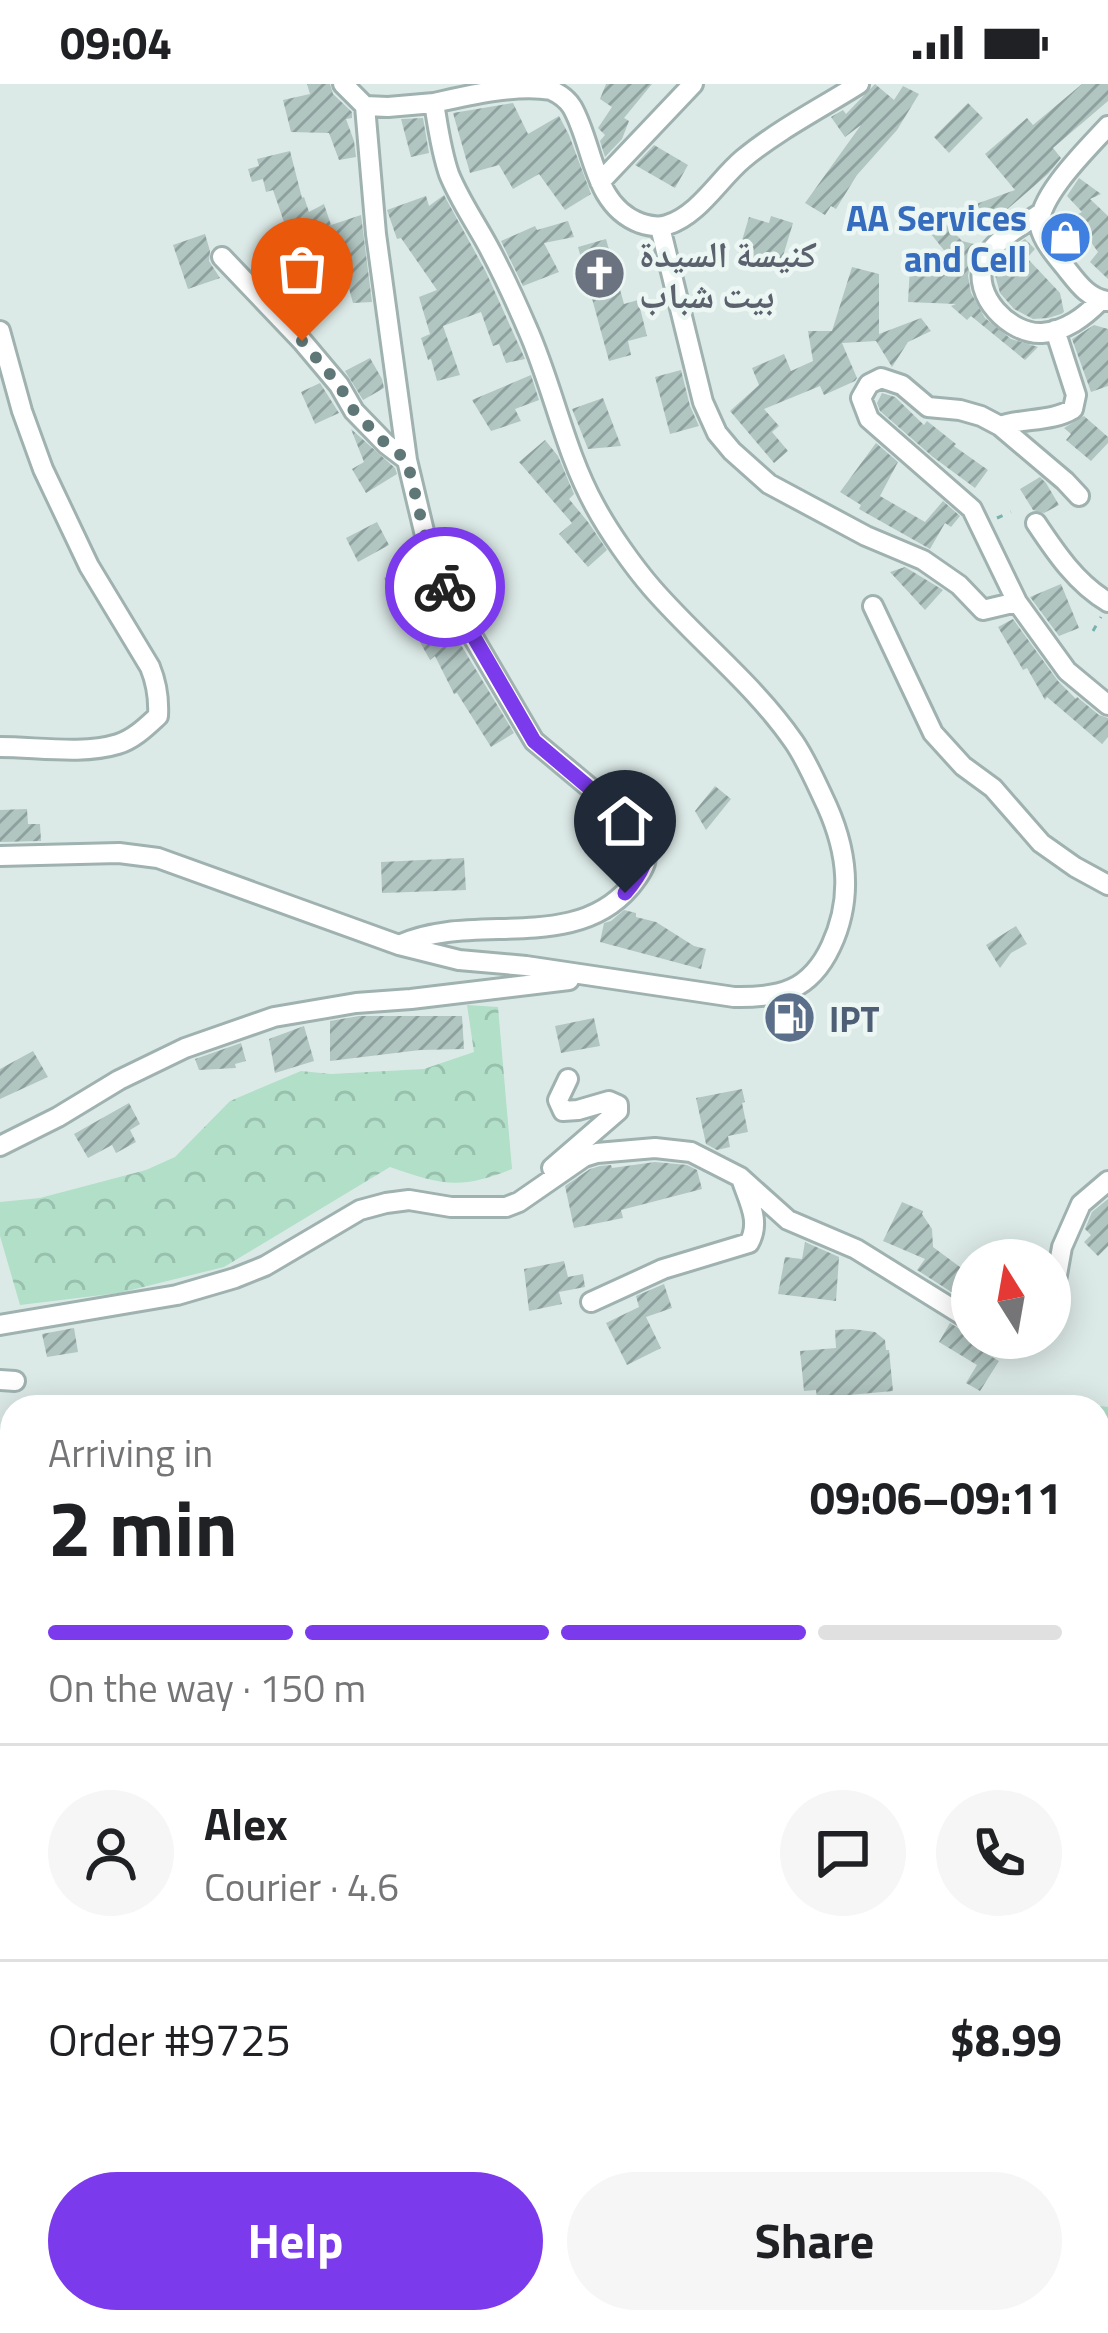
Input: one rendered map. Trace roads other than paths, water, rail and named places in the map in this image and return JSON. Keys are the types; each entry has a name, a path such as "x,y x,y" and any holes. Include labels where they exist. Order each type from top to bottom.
{"street":[{"path":"344,84 365,106 376,234 407,460 428,548 449,596 534,741 644,834 646,854 640,875 625,893 587,919 445,933 399,945"},
{"path":"600,182 693,84"},
{"path":"365,106 434,103 492,87 530,85 555,92 572,106 608,195 627,216 660,227 684,216 742,159 860,84"},
{"path":"0,856 158,858 399,945 459,960 734,997 762,997 798,987 828,953 838,930 847,874 843,848 820,791 790,736 758,696 652,587 596,509 571,455 530,333 451,179 434,103"},
{"path":"1041,213 998,243 985,259 982,273 986,298 1008,320 1036,333 1079,320 1104,301 1082,289 1040,229 1048,196 1108,126"},
{"path":"660,227 703,402 717,434 732,452 769,484 866,536 923,560 959,585 983,610 1017,602"},
{"path":"222,257 302,341 354,411 407,460"},
{"path":"1000,426 1064,415 1073,409 1076,395 1055,330"},
{"path":"0,331 43,470 89,566 150,668 159,700 158,716 134,737 116,744 0,747"},
{"path":"1079,496 1000,426 981,416 928,406 902,385 880,378 869,384 861,398 869,418 972,509 1017,602 1067,670 1108,705"},
{"path":"1036,523 1073,573 1108,602"},
{"path":"873,606 944,748 993,788 1041,843 1108,885"},
{"path":"0,1146 185,1048 274,1017 598,976"},
{"path":"519,1202 618,1111 618,1105 609,1101 563,1111 558,1100 568,1079"},
{"path":"0,1325 177,1295 235,1278 266,1267 360,1210 386,1203 409,1200 506,1207 584,1157 655,1148 691,1152 740,1177 788,1220 856,1250 951,1308"},
{"path":"591,1302 663,1269 749,1243 755,1227 740,1177"},
{"path":"1066,1239 1081,1204 1108,1180"}],"place":[{"name":"AA Services and Cell","path":"1066,238"},
{"name":"كنيسة السيدة بيت شباب","path":"600,274"},
{"name":"IPT","path":"790,1018"}]}
